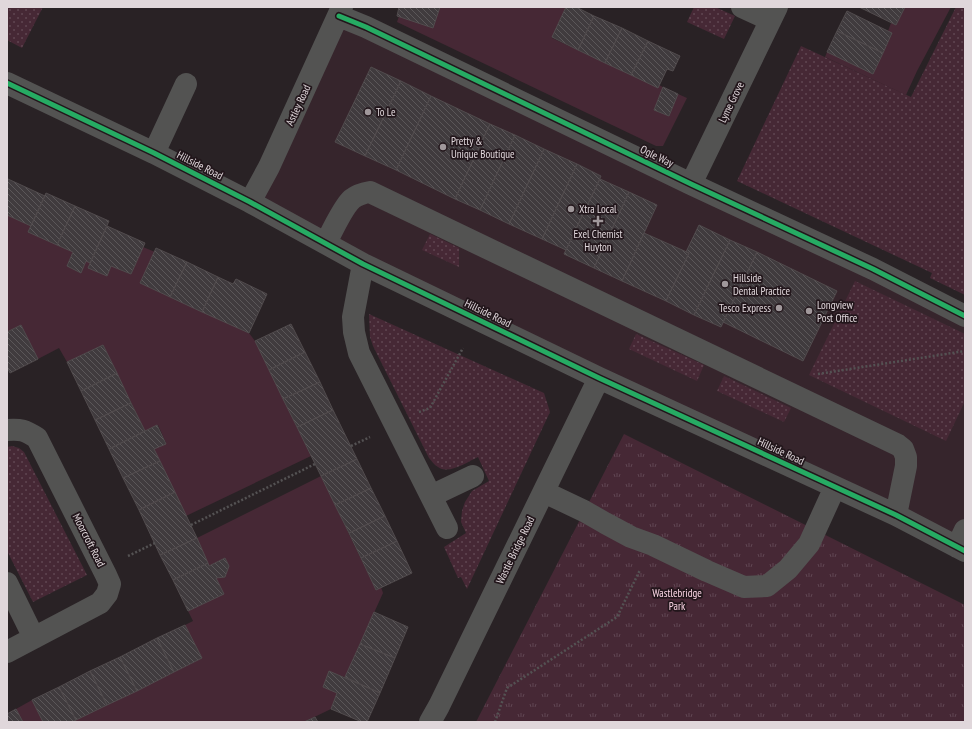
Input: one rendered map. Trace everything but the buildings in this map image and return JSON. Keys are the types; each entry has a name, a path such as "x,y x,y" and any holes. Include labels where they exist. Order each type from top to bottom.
{"street":[{"name":"Lyme Grove","path":"692,184 774,14 742,7"},
{"name":"Ogle Way","path":"340,12 366,27 692,184 873,269 965,316"},
{"name":"Astley Road","path":"250,202 269,167 340,12"},
{"name":"Hillside Road","path":"7,83 154,153 250,202 363,264 599,378 896,515 962,543"},
{"path":"154,153 186,84"},
{"path":"326,243 345,207 353,198 370,192 898,446 902,449 906,457 906,466 896,515"},
{"path":"363,264 353,317 354,332 359,352 447,528"},
{"name":"Wastle Bridge Road","path":"430,722 599,378"},
{"name":"Moorcroft Road","path":"7,430 27,432 37,438 110,584 107,594 100,603 7,652"},
{"path":"431,496 473,476"},
{"path":"544,492 584,511 631,537 653,545 744,587 767,586 788,568 809,544 835,487"},
{"path":"7,583 34,638"}],"path":[{"path":"416,414 430,408 463,348"},
{"path":"817,374 965,351"},
{"path":"351,446 370,437"},
{"path":"191,525 315,464"},
{"path":"126,557 155,543"},
{"path":"495,722 507,688 617,616 653,545"}],"shaded area":[{"path":"339,16 965,315 965,530 957,547 250,202"}],"green space":[{"path":"7,7 43,7 22,48 7,40"},
{"path":"440,7 566,7 552,38 657,87 659,85 663,87 654,110 669,116 678,94 687,98 663,146 656,146 397,22 399,16 433,28"},
{"path":"694,7 715,7 735,16 724,39 687,22"},
{"path":"905,7 951,7 906,95 825,57 827,52 873,73 892,34 888,31 891,23 896,25"},
{"path":"956,7 965,7 965,295 930,278 932,273 737,181 801,46 911,97"},
{"path":"7,215 31,226 29,232 73,252 67,266 81,273 86,261 107,275 111,266 131,274 143,247 155,252 140,283 249,333 255,341 311,456 186,516 154,449 166,443 158,425 145,431 103,345 67,362 59,348 38,359 21,325 7,332"},
{"path":"430,234 459,248 459,267 422,250"},
{"path":"855,281 965,334 965,401 946,441 809,375"},
{"path":"369,314 544,393 550,412 467,589 461,577 458,578 444,547 466,533 461,522 465,502 472,491 489,481 478,457 458,467 447,470 434,464 429,458 373,346 370,337"},
{"path":"636,334 704,365 697,381 629,349"},
{"path":"724,376 791,408 784,422 717,391"},
{"name":"Wastlebridge Park","path":"624,434 965,605 965,721 476,722"},
{"path":"12,446 19,448 24,452 87,575 33,602 7,551 7,447"},
{"path":"321,476 376,590 381,587 383,593 345,677 329,672 323,687 337,693 331,709 304,722 72,722 202,658 185,625 193,621 188,611 223,594 216,578 225,577 229,566 225,558 209,566 197,538"},
{"path":"32,700 43,722 23,722 16,709"}],"cycle path":[{"path":"339,16 366,27 691,184 873,269 965,316"},
{"path":"7,83 154,153 250,202 363,264 599,378 896,515 965,551"}],"place":[{"name":"To Le","path":"368,112"},
{"name":"Pretty & Unique Boutique","path":"443,147"},
{"name":"Xtra Local","path":"571,209"},
{"name":"Exel Chemist Huyton","path":"598,221"},
{"name":"Hillside Dental Practice","path":"725,284"},
{"name":"Tesco Express","path":"779,308"},
{"name":"Longview Post Office","path":"809,311"}]}
